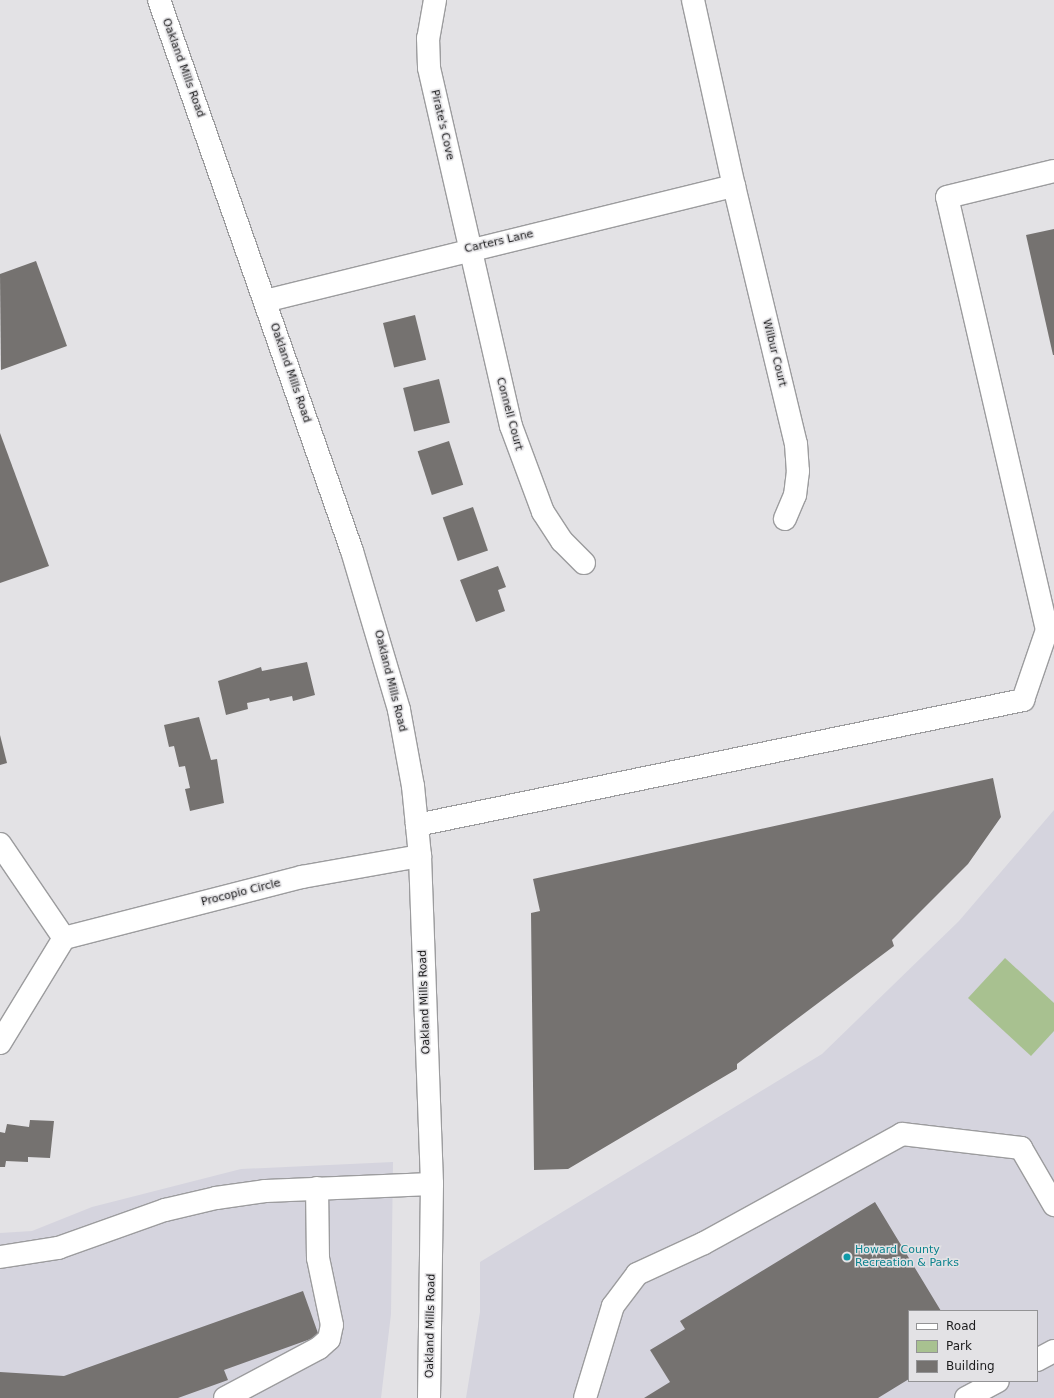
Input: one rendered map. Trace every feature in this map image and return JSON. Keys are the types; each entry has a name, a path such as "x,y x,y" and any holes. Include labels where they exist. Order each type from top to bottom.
{"street":[{"name":"Oakland Mills Road","path":"159,0 266,300 380,640 399,710 420,856 432,1184 430,1398"},
{"name":"Pirate's Cove","path":"435,0 428,38 429,68 471,248"},
{"path":"693,0 734,186"},
{"path":"416,825 1023,700 1047,630 947,197 1054,171"},
{"name":"Carters Lane","path":"266,300 471,248 734,186"},
{"name":"Wilbur Court","path":"734,186 796,444 798,472 796,494 784,519"},
{"name":"Connell Court","path":"471,248 511,426 527,477 546,518 562,541 584,563"},
{"path":"0,844 64,938 0,1043"},
{"name":"Procopio Circle","path":"64,938 302,877 420,856"},
{"path":"585,1398 613,1306 636,1274 704,1243 902,1134 1021,1148 1051,1194"},
{"path":"0,1257 58,1248 152,1214 216,1198 317,1188 432,1184"},
{"path":"225,1398 319,1348 328,1339 332,1325 318,1258 317,1188"},
{"path":"1038,1359 1054,1351"},
{"path":"966,1398 996,1382"}],"shaded area":[{"path":"1054,810 1054,1398 466,1398 480,1312 480,1262 822,1054 959,921"},
{"path":"393,1162 391,1314 381,1398 0,1398 0,1233 32,1231 92,1207 241,1169"}],"green space":[{"path":"1005,958 1054,1003 1054,1031 1031,1056 968,998"}],"building":[{"path":"1054,229 1054,355 1053,355 1026,235"},
{"path":"36,261 67,346 1,370 0,274"},
{"path":"415,315 426,360 394,368 383,323"},
{"path":"439,379 450,423 414,432 403,388"},
{"path":"0,433 49,566 0,583"},
{"path":"449,441 463,485 432,495 418,451"},
{"path":"473,507 488,550 458,561 443,517"},
{"path":"498,566 506,587 498,590 505,611 476,622 460,580"},
{"path":"307,662 315,695 293,701 292,696 270,701 269,698 247,703 248,709 226,715 218,681 261,667 262,671"},
{"path":"199,717 211,760 217,759 224,803 190,811 185,789 190,788 185,766 179,767 174,746 169,747 164,725"},
{"path":"0,735 7,763 0,765"},
{"path":"993,778 1001,817 968,864 892,940 894,946 737,1064 737,1069 568,1169 534,1170 531,913 540,911 533,879"},
{"path":"30,1120 54,1121 50,1158 28,1157 28,1162 6,1161 5,1167 0,1167 0,1132 5,1133 7,1124 29,1127"},
{"name":"Howard County Recreation & Parks","path":"875,1202 940,1310 908,1310 908,1380 878,1398 644,1398 670,1382 650,1350 685,1329 680,1321"},
{"path":"303,1291 319,1336 224,1370 228,1380 178,1398 0,1398 0,1372 64,1376"}],"place":[{"name":"Howard County Recreation & Parks","path":"847,1257"}]}
